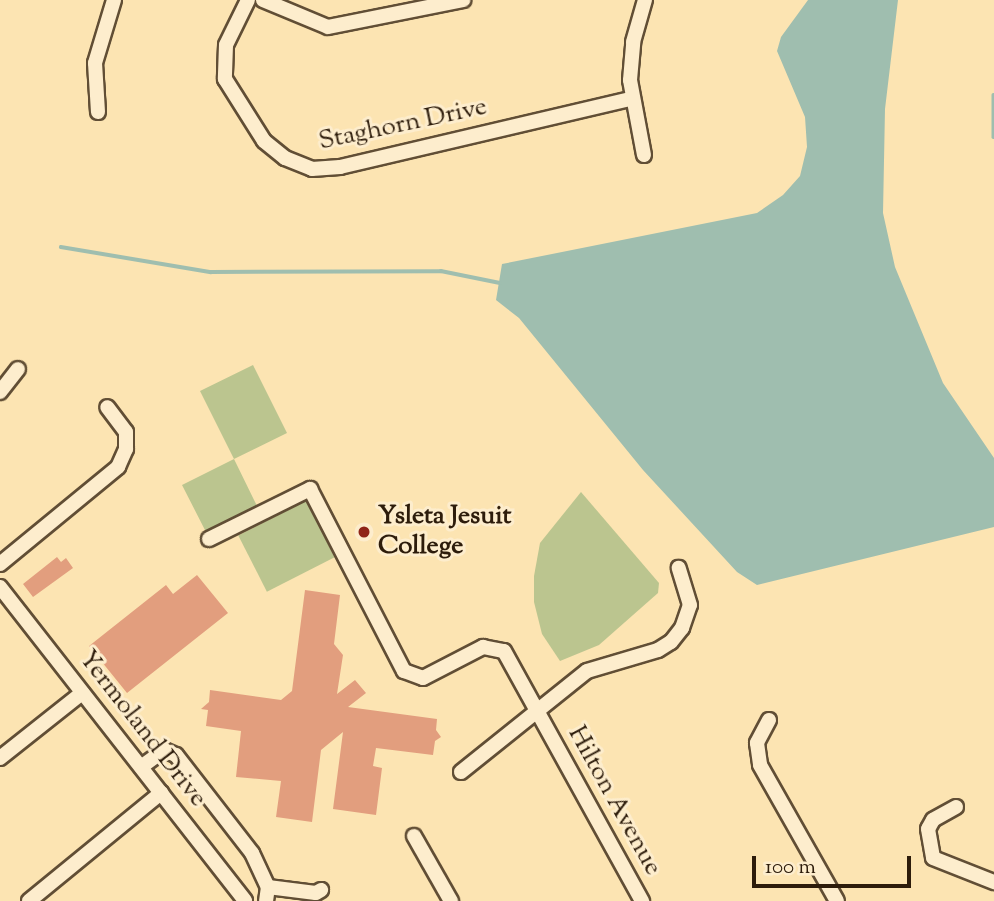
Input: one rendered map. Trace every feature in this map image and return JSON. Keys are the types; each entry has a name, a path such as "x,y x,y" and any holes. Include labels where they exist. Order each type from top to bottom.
{"street":[{"path":"98,112 95,63 114,0"},
{"name":"Staghorn Drive","path":"248,0 226,45 225,79 264,141 285,158 312,169 340,167 631,99"},
{"path":"263,0 328,27 463,0"},
{"path":"644,155 631,99 633,42 645,0"},
{"path":"0,392 18,369"},
{"path":"0,564 118,467 126,449 127,432 107,407"},
{"name":"Hilton Avenue","path":"209,539 310,489 404,671 422,678 483,647 497,646 510,660 642,901"},
{"path":"461,772 536,709 593,668 652,653 671,642 685,622 690,605 680,568"},
{"name":"Yermoland Drive","path":"0,587 241,900"},
{"path":"0,758 82,692"},
{"path":"769,720 757,743 760,765 837,901"},
{"path":"141,767 164,750 176,755 252,853 267,894 321,890"},
{"path":"29,901 161,793"},
{"path":"956,807 933,820 928,829 933,858 994,882"},
{"path":"414,836 451,901"}],"green space":[{"path":"253,365 287,433 234,459 200,391"},
{"path":"234,459 257,506 206,532 182,485"},
{"path":"581,492 659,583 658,593 599,645 560,661 542,634 534,602 534,576 540,543"},
{"path":"306,501 335,557 267,592 238,536"}],"shaded area":[{"path":"808,0 898,0 885,109 883,213 895,267 943,383 994,458 994,527 757,585 737,572 643,470 519,318 496,300 502,264 757,213 783,195 800,176 807,147 805,117 777,51 781,37"}],"building":[{"path":"57,557 61,562 66,558 73,568 33,597 23,584"},
{"path":"197,575 228,613 127,693 89,646 166,585 173,594"},
{"path":"305,590 340,595 334,644 343,655 337,694 355,680 366,693 348,707 437,719 436,730 441,737 435,741 433,755 376,748 373,766 382,768 376,815 333,809 343,732 321,750 312,822 276,817 281,781 236,777 241,731 206,726 208,710 201,709 209,702 210,690 281,700 292,691"}],"waterway":[{"path":"994,95 994,137"},
{"path":"61,247 211,272 441,271 500,283"}],"place":[{"name":"Ysleta Jesuit College","path":"364,532"}]}
